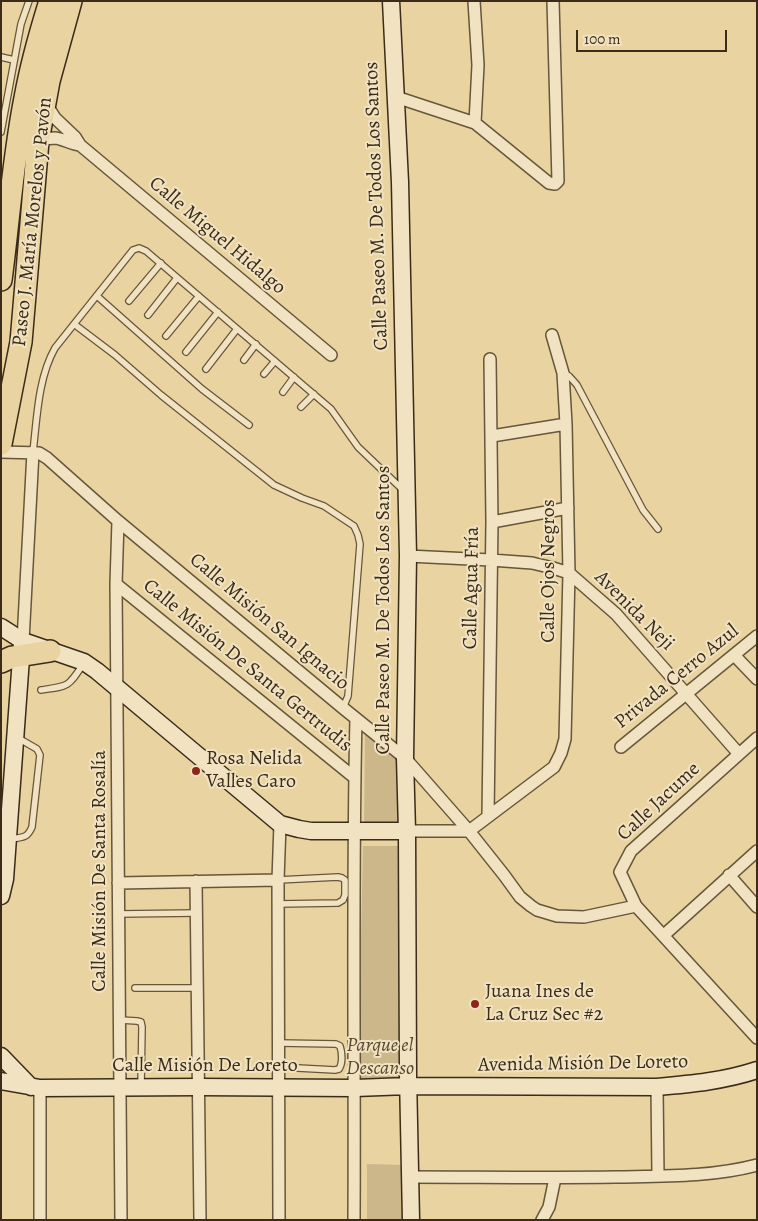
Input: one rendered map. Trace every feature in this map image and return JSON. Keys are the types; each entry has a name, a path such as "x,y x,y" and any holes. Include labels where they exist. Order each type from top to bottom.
{"highway":[{"name":"Paseo J. María Morelos y Pavón","path":"2,274 25,98 50,1"},
{"name":"Paseo J. María Morelos y Pavón","path":"1,444 21,342 38,141 49,81 71,1"},
{"path":"1,662 12,657 22,648 50,651"}],"main road":[{"name":"Calle Paseo M. De Todos Los Santos","path":"391,1 400,182 408,556 405,758 411,1220"},
{"path":"1,627 22,648 5,879 1,896"},
{"path":"50,651 84,662 118,687 280,824 311,831 407,831"},
{"path":"1,1056 36,1087"},
{"name":"Avenida Misión De Loreto","path":"408,1086 657,1087 697,1084 740,1076 757,1070"},
{"name":"Calle Misión De Loreto","path":"1,1081 36,1087 355,1088 408,1086"}],"street":[{"path":"474,1 478,65 475,124"},
{"path":"396,97 475,124 549,184 555,184 558,181 553,1"},
{"name":"Calle Miguel Hidalgo","path":"45,103 50,113 75,137 80,145 331,355"},
{"name":"Calle Miguel Hidalgo","path":"38,141 56,138 80,145"},
{"name":"Calle Ojos Negros","path":"488,816 554,767 565,739 570,573 566,424 563,373 552,335"},
{"name":"Calle Agua Fría","path":"488,816 492,522 490,359"},
{"path":"492,436 566,424"},
{"path":"1,452 33,452 22,648"},
{"name":"Calle Misión San Ignacio","path":"33,452 47,458 118,521 405,758 469,831 520,897 537,910 557,916 584,916 636,906"},
{"path":"492,522 568,508"},
{"name":"Calle Misión De Santa Rosalía","path":"118,521 116,584 121,1220"},
{"name":"Avenida Neji","path":"408,556 532,564 570,573 616,614 739,754"},
{"name":"Calle Misión De Santa Gertrudis","path":"116,584 355,778"},
{"name":"Privada Cerro Azul","path":"621,747 757,636"},
{"path":"734,655 757,679"},
{"name":"Calle Misión De Santa Gertrudis","path":"354,1220 354,831 356,719"},
{"name":"Calle Jacume","path":"636,906 620,872 631,851 757,738"},
{"path":"407,831 469,831 488,816"},
{"path":"279,1220 278,880 280,824"},
{"path":"664,935 757,852"},
{"path":"729,875 757,907"},
{"path":"118,883 278,880"},
{"path":"196,881 200,1220"},
{"path":"636,906 757,1038"},
{"path":"36,1087 40,1220"},
{"path":"657,1087 658,1176"},
{"path":"410,1177 555,1178 658,1176 700,1174 757,1165"},
{"path":"542,1220 549,1207 555,1178"}],"lane":[{"path":"1,132 21,24 29,1"},
{"path":"1,57 14,60"},
{"path":"33,452 44,372 49,359 55,348 133,250 139,248 161,263 331,408 358,448 406,493"},
{"path":"129,301 161,263"},
{"path":"148,315 178,278"},
{"path":"96,296 202,389 249,424"},
{"path":"166,336 198,296"},
{"path":"186,352 218,312"},
{"path":"74,324 115,355 160,395 274,485 324,506 354,526 360,544 348,696 343,708"},
{"path":"206,369 237,328"},
{"path":"244,360 256,344"},
{"path":"264,374 275,361"},
{"path":"563,373 569,376 577,385 643,510 658,529"},
{"path":"282,392 294,377"},
{"path":"301,407 314,394"},
{"path":"41,690 64,687 71,683 84,662"},
{"path":"8,839 25,837 29,834 32,827 40,755 37,749 16,737"},
{"path":"278,880 338,877 345,880 343,900 338,903 278,904"},
{"path":"118,914 197,912"},
{"path":"135,988 198,988"},
{"path":"120,1020 141,1022 141,1087"},
{"path":"279,1043 336,1044 341,1049 341,1066 336,1070 279,1067"}],"green space":[{"path":"365,734 399,756 401,833 364,831"},
{"name":"Parque el Descanso","path":"363,846 399,846 401,1081 358,1078"},
{"path":"367,1164 405,1165 406,1220 367,1220"}],"place":[{"name":"Rosa Nelida Valles Caro","path":"196,771"},
{"name":"Juana Ines de La Cruz Sec #2","path":"475,1004"}]}
